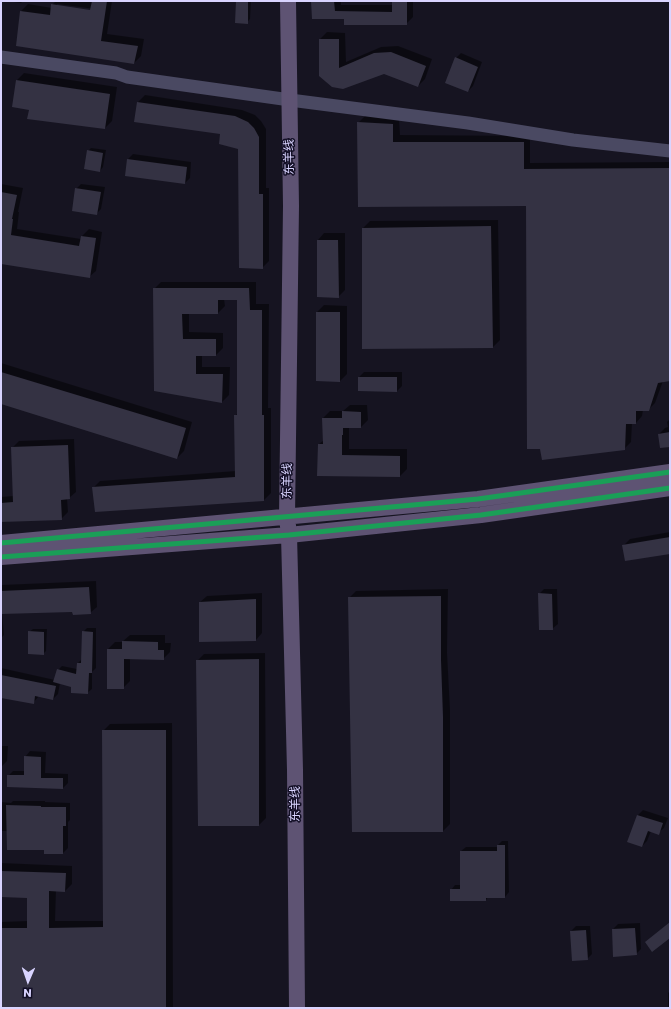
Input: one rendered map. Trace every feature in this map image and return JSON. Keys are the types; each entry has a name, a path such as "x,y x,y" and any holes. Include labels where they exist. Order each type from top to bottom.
{"main road":[{"name":"东羊线","path":"288,1 291,206 287,517 289,535 296,770 297,1008"},
{"path":"1,543 478,499 670,472"},
{"path":"1,556 289,535 481,515 670,488"}],"street":[{"path":"1,57 116,73 127,77 468,123 573,140 670,151"}],"building":[{"path":"92,1 107,1 101,41 138,46 134,64 16,46 20,11 50,15 51,4 90,10"},
{"path":"236,1 248,1 248,24 235,23"},
{"path":"311,1 334,1 335,11 392,12 392,1 407,1 407,25 344,25 344,19 312,19"},
{"path":"319,39 339,39 339,68 374,53 391,52 426,66 418,87 384,74 343,89 332,87 319,76"},
{"path":"455,57 478,67 468,92 445,83"},
{"path":"16,80 110,94 105,129 27,119 29,110 12,107"},
{"path":"137,102 235,116 248,122 254,128 259,137 259,194 263,194 263,269 239,268 238,149 219,144 220,134 134,122"},
{"path":"357,122 393,124 393,142 524,142 524,169 670,168 670,381 658,383 649,411 636,411 636,424 626,424 625,450 542,460 540,449 527,449 526,206 358,207"},
{"path":"87,150 103,153 100,172 84,169"},
{"path":"127,159 187,167 185,184 125,176"},
{"path":"75,188 101,192 97,215 72,211"},
{"path":"1,192 17,195 12,219 11,235 79,246 81,236 96,238 90,278 1,264"},
{"path":"491,226 493,348 362,349 362,228"},
{"path":"317,240 338,240 339,298 317,297"},
{"path":"153,288 249,288 250,310 262,310 264,501 95,512 92,487 235,477 234,415 237,415 237,300 218,300 218,314 182,314 183,339 216,339 216,356 196,356 196,374 223,374 222,403 154,391"},
{"path":"316,312 340,312 340,382 316,381"},
{"path":"1,372 186,428 177,459 1,404"},
{"path":"358,377 397,377 397,392 358,391"},
{"path":"342,411 361,412 361,428 343,428 342,455 400,456 400,477 317,476 318,444 323,444 322,418 342,418"},
{"path":"670,432 670,447 660,448 658,434"},
{"path":"68,445 70,499 61,500 62,520 1,522 1,503 13,502 11,447"},
{"path":"670,537 670,554 625,561 622,545"},
{"path":"89,587 91,614 73,615 72,612 1,614 1,591"},
{"path":"538,593 552,594 553,630 539,630"},
{"path":"441,596 443,832 352,832 348,597"},
{"path":"256,599 256,641 199,642 199,602"},
{"path":"28,631 44,632 44,655 28,654"},
{"path":"82,631 93,632 92,673 89,673 88,694 71,693 71,687 53,682 57,669 76,674 77,663 81,663"},
{"path":"122,641 158,642 158,650 164,650 164,660 124,659 124,689 107,689 107,649 122,649"},
{"path":"259,659 259,826 198,826 196,660"},
{"path":"1,675 56,686 53,700 35,696 34,704 1,698"},
{"path":"102,730 166,730 166,1008 1,1008 1,928 27,928 27,898 1,897 1,871 66,873 65,892 49,891 49,928 103,927"},
{"path":"24,756 41,757 41,778 63,778 63,789 7,787 7,775 24,775"},
{"path":"6,805 66,807 66,826 63,826 63,854 44,854 44,850 7,850"},
{"path":"637,815 663,823 659,835 648,831 642,847 627,842"},
{"path":"497,845 505,845 505,898 486,898 486,901 450,901 450,889 460,889 460,851 497,851"},
{"path":"670,922 670,938 652,952 645,942"},
{"path":"635,928 637,955 613,957 612,929"},
{"path":"586,930 588,960 572,961 570,931"}],"cycle path":[{"path":"1,543 478,499 670,472"},
{"path":"1,557 289,535 481,515 670,488"}]}
